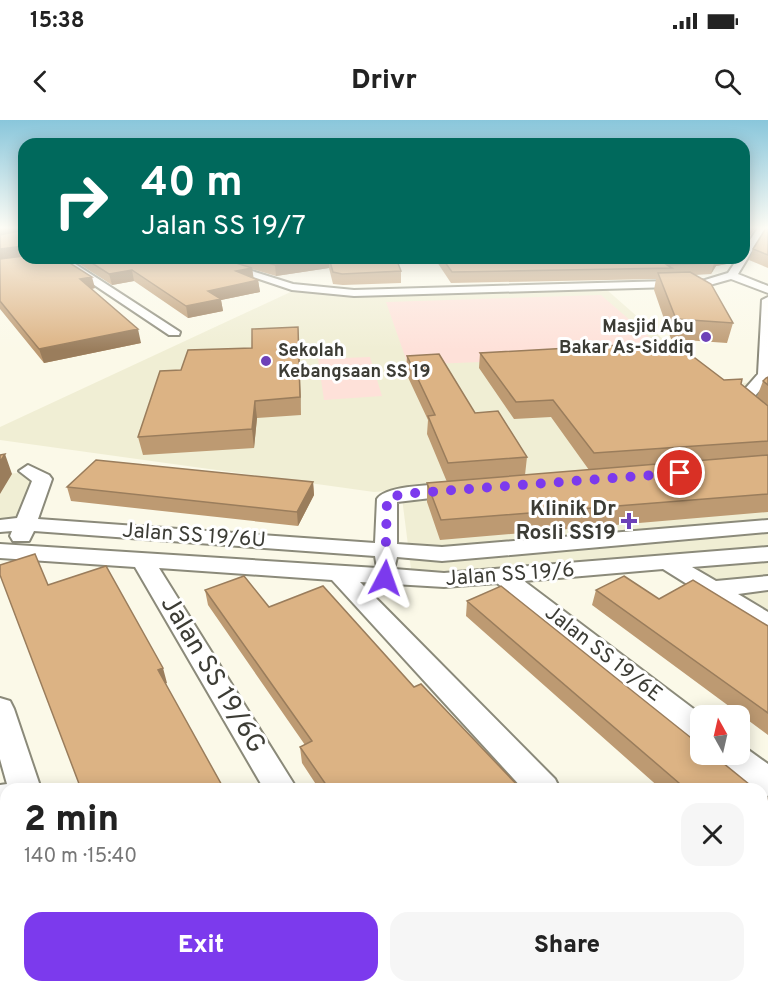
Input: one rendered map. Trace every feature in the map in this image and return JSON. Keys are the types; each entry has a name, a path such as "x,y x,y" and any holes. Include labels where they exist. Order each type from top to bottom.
{"street":[{"path":"76,269 174,332"},
{"path":"235,269 292,287 354,293 706,284 732,275 736,269"},
{"path":"732,275 768,290"},
{"path":"768,300 763,382 745,399 768,416"},
{"path":"7,551 25,524 42,479 28,471"},
{"path":"385,578 387,499 402,494 473,489"},
{"name":"Jalan SS 19/6U","path":"0,526 25,524 442,554 768,526"},
{"name":"Jalan SS 19/6","path":"7,551 341,576 444,580 505,578 768,554"},
{"name":"Jalan SS 19/6G","path":"143,561 277,783"},
{"path":"669,563 768,623"},
{"path":"341,576 538,783"},
{"name":"Jalan SS 19/6E","path":"505,578 690,722"},
{"path":"712,589 768,584"},
{"path":"0,709 23,783"},
{"path":"746,765 768,782"}],"shaded area":[{"path":"297,289 354,295 402,296 607,290 730,398 743,383 768,381 768,610 676,555 456,574 411,569 401,490 374,492 0,440 0,427"},
{"path":"601,295 669,354 408,365 386,302"},
{"path":"370,357 382,396 324,400 318,359"},
{"path":"20,473 33,481 20,520 0,521 0,474"}],"building":[{"path":"0,269 79,269 92,277 80,279 138,329 39,349 0,301"},
{"path":"101,269 248,269 236,271 258,280 208,291 221,299 186,306 132,270 109,274"},
{"path":"332,269 400,269 401,271 342,274 333,272"},
{"path":"450,269 631,269 452,272"},
{"path":"690,272 711,284 733,323 676,319 658,273"},
{"path":"298,327 300,397 255,401 252,429 138,437 160,371 181,370 188,350 252,348 252,329"},
{"path":"674,342 724,380 742,379 741,384 768,406 768,441 594,453 553,400 516,402 480,353"},
{"path":"439,354 475,413 498,411 527,457 448,463 428,416 435,415 407,356"},
{"path":"768,455 768,494 441,520 427,483"},
{"path":"96,460 313,482 297,512 67,487"},
{"path":"35,554 48,585 106,566 163,668 158,670 221,783 79,783 0,575 0,565"},
{"path":"244,576 269,607 323,586 414,687 421,684 515,783 325,783 300,747 312,741 205,590"},
{"path":"624,576 659,599 693,580 768,626 768,713 596,590"},
{"path":"501,586 690,737 690,765 726,765 748,783 679,783 467,601"}],"place":[{"name":"Masjid Abu Bakar As-Siddiq","path":"706,337"},
{"name":"Sekolah Kebangsaan SS 19","path":"266,361"},
{"name":"Klinik Dr Rosli SS19","path":"629,521"}],"route":[{"path":"385,578 387,499 402,494 680,473"}]}
